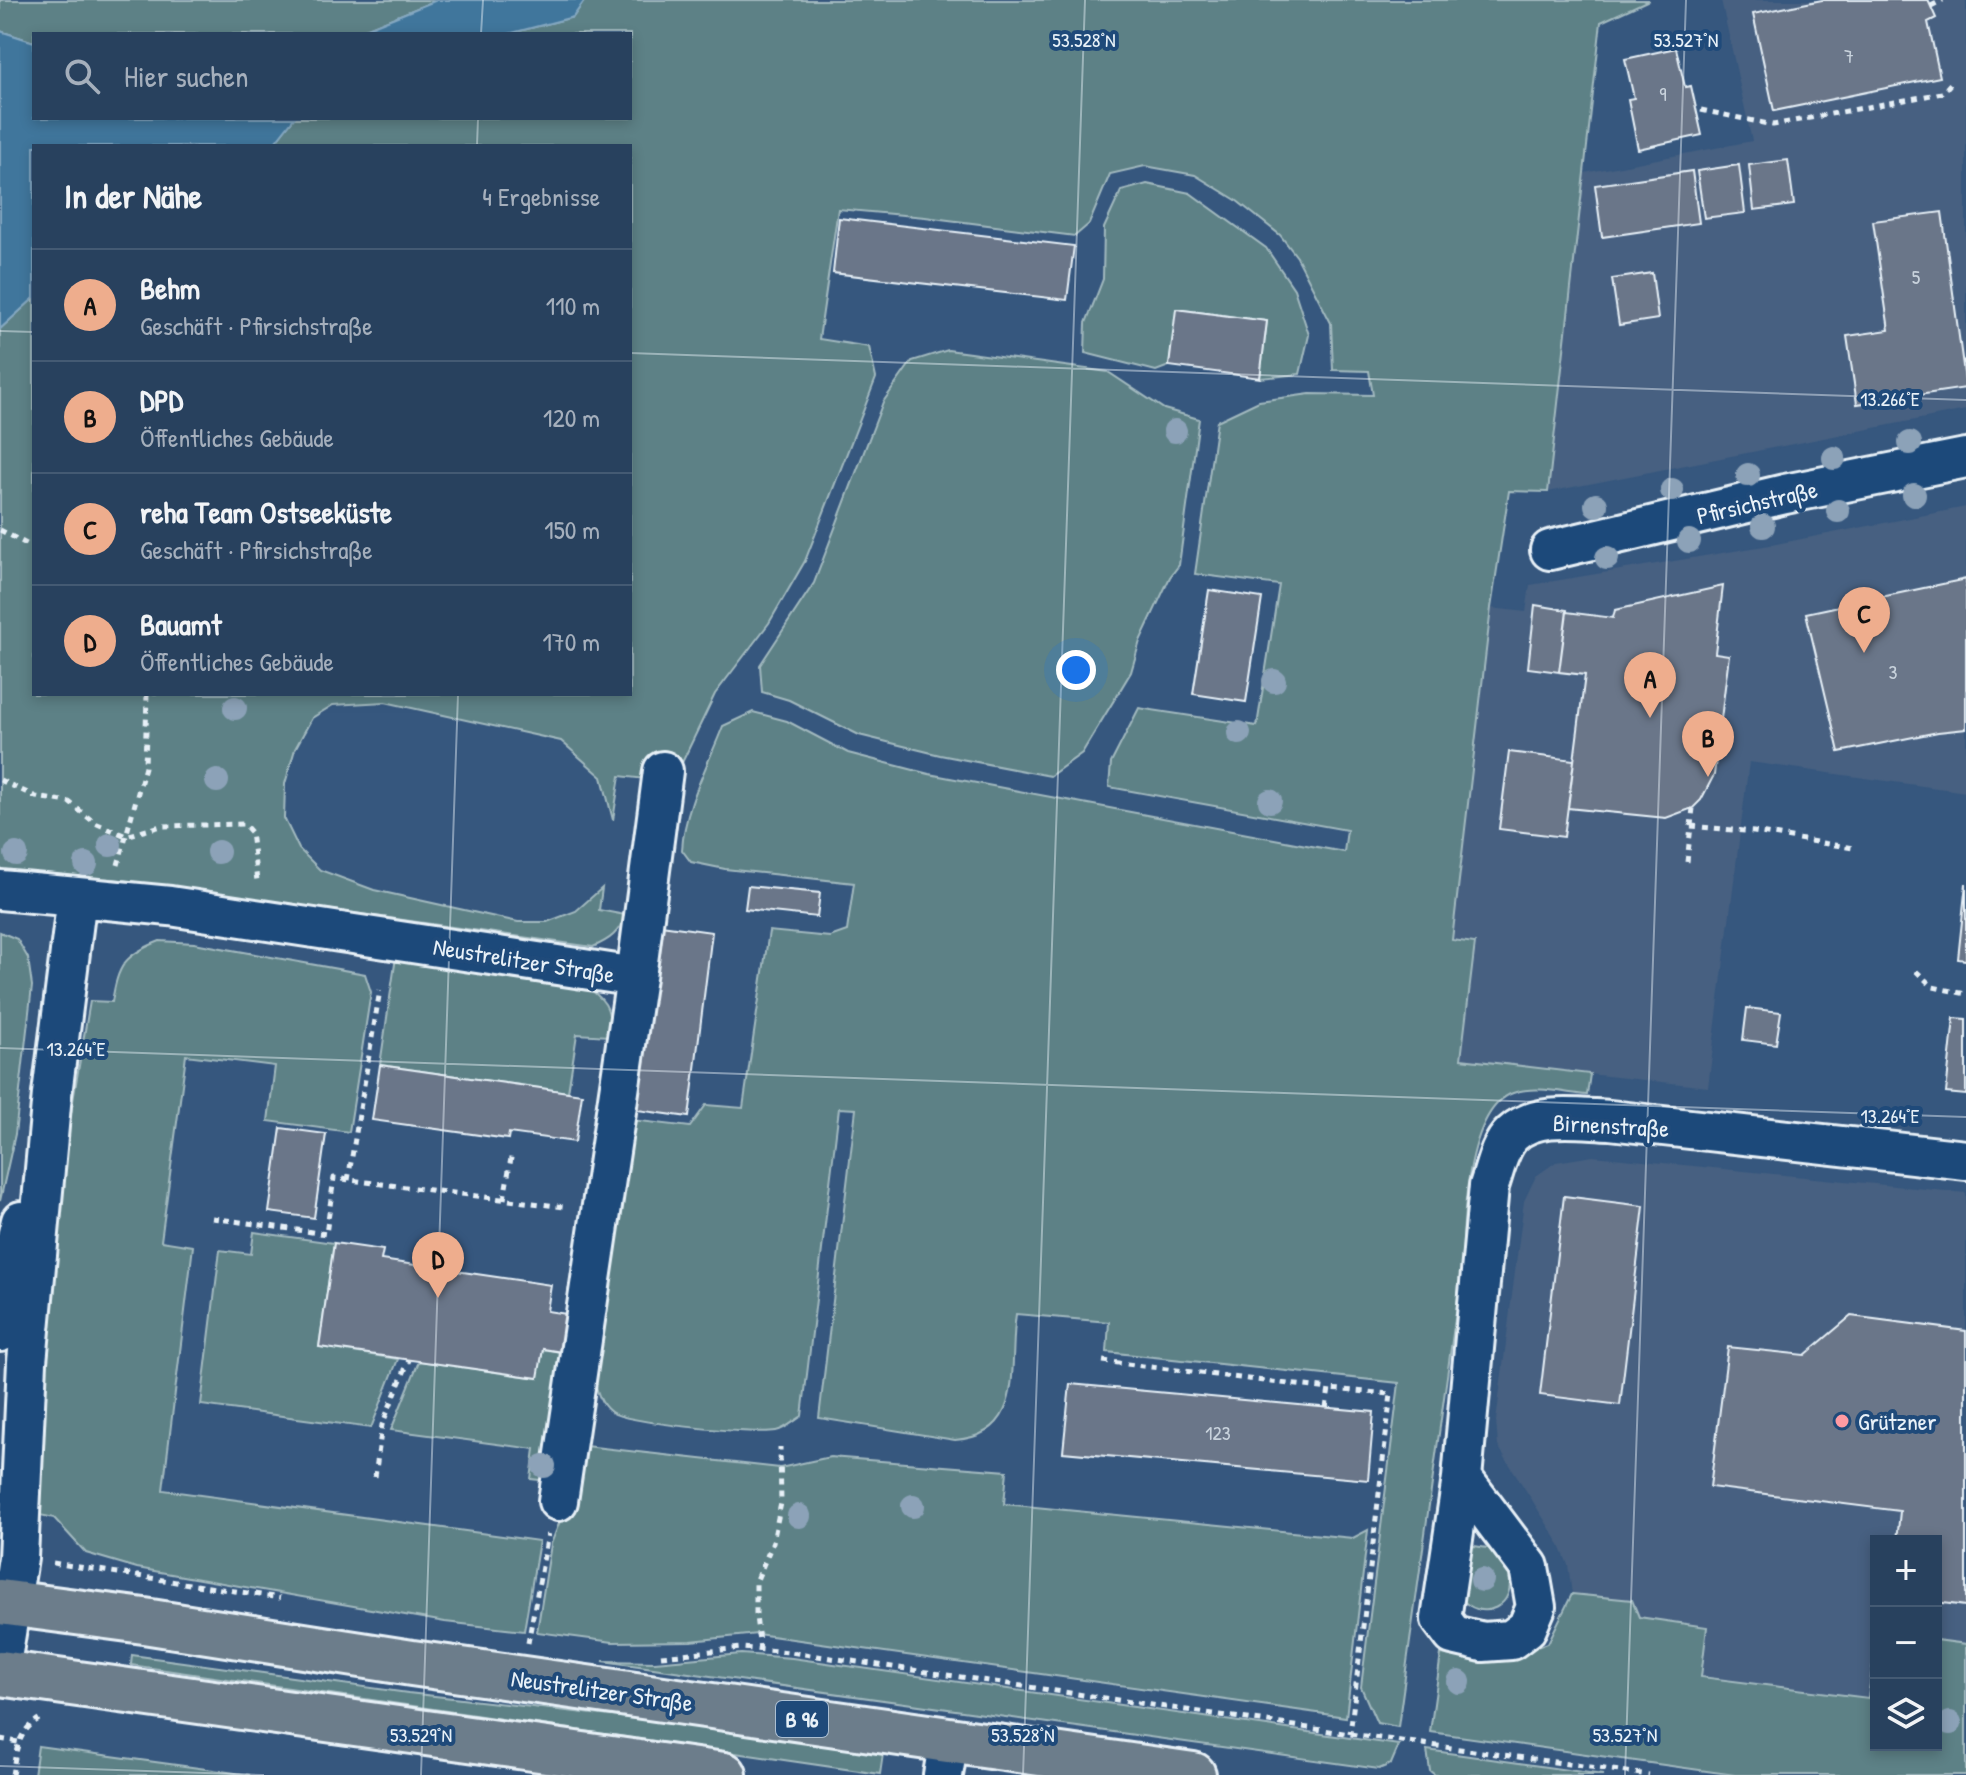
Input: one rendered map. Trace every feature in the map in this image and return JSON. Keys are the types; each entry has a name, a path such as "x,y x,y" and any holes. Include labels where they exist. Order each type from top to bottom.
{"main road":[{"name":"Neustrelitzer Straße","path":"6,1603 412,1663 946,1757 1193,1775"},
{"path":"0,1672 724,1775"}],"street":[{"name":"Pfirsichstraße","path":"1550,550 1785,494 1966,458"},
{"path":"636,977 663,771"},
{"name":"Neustrelitzer Straße","path":"0,890 266,921 636,977 558,1501"},
{"path":"0,1332 8,1274 52,1094 94,899"},
{"path":"0,1672 6,1603 22,1506 27,1362 52,1094"},
{"name":"Birnenstraße","path":"1462,1478 1489,1186 1501,1151 1511,1135 1529,1123 1563,1118 1610,1120 1966,1160"}],"path":[{"path":"1931,6 1943,0"},
{"path":"1701,110 1773,125 1942,93 1951,83"},
{"path":"0,530 32,547"},
{"path":"94,899 114,879 145,767 147,696"},
{"path":"0,780 36,797 69,802 95,823 126,836 161,826 244,824 251,832 259,903 266,921"},
{"path":"1687,862 1693,808"},
{"path":"1691,826 1853,848"},
{"path":"1916,971 1933,987 1966,994"},
{"path":"348,1180 380,990"},
{"path":"504,1199 512,1152"},
{"path":"212,1218 326,1234 334,1178 602,1211"},
{"path":"375,1477 382,1425 409,1360"},
{"path":"1103,1361 1391,1394 1350,1734"},
{"path":"1326,1408 1329,1389"},
{"path":"760,1650 756,1582 773,1542 781,1503 780,1447"},
{"path":"528,1644 546,1541 558,1501"},
{"path":"86,1567 294,1601"},
{"path":"513,1641 543,1646"},
{"path":"651,1657 742,1648 760,1650 1649,1775"},
{"path":"0,1739 18,1742 12,1775"}],"shaded area":[{"path":"437,0 585,0 573,17 516,32 358,32"},
{"path":"1721,0 1966,0 1966,410 1548,492 1584,173 1752,141"},
{"path":"0,31 32,41 32,120 292,120 274,144 32,144 32,300 0,329"},
{"path":"1966,507 1966,792 1749,762 1708,1087 1460,1060 1475,944 1452,941 1491,608 1526,612 1530,585 1776,544"},
{"path":"1593,1156 1966,1193 1966,1644 1942,1641 1942,1535 1870,1535 1869,1698 1700,1677 1706,1627 1639,1617 1632,1600 1572,1594 1568,1565 1559,1543 1498,1446 1496,1421 1524,1201 1536,1176 1556,1162"}],"green space":[{"path":"0,0 437,0 358,32 32,32 32,41 0,31"},
{"path":"585,0 1649,0 1601,22 1548,492 1509,491 1491,608 1452,940 1475,943 1461,1059 1590,1074 1587,1095 1540,1090 1513,1093 1497,1104 1485,1122 1476,1145 1466,1199 1462,1269 1398,1727 1377,1723 1361,1687 1399,1383 1107,1352 1109,1322 1016,1314 1010,1395 1004,1412 994,1426 978,1435 955,1440 819,1418 856,1109 839,1108 802,1416 779,1430 763,1432 640,1420 607,1409 593,1374 632,1120 690,1127 706,1105 743,1108 769,931 830,937 847,931 854,883 725,869 691,862 682,850 687,818 723,726 753,712 787,721 848,753 929,774 1344,852 1347,830 1109,787 1111,763 1139,708 1257,726 1279,585 1195,574 1217,421 1259,401 1310,394 1373,395 1369,371 1333,370 1331,323 1297,257 1280,235 1236,200 1195,175 1145,166 1110,174 1089,224 1075,236 838,209 819,339 869,347 876,378 805,561 769,623 715,694 679,769 646,779 620,776 613,820 602,777 561,741 385,702 333,705 312,718 295,749 285,784 284,818 299,849 320,870 374,890 518,922 547,922 576,911 602,888 599,910 625,915 614,935 605,941 593,947 114,879 0,875 0,329 32,300 32,696 632,696 632,144 274,144 292,120 632,120 632,32 516,32 573,17"},
{"path":"1147,184 1190,193 1266,248 1294,289 1309,335 1300,374 1260,378 1267,321 1177,309 1169,366 1156,371 1085,353 1086,323 1103,279 1104,228 1121,191"},
{"path":"948,350 1108,372 1164,409 1199,419 1179,565 1170,577 1140,641 1131,672 1082,753 1050,776 940,755 859,735 789,700 762,692 760,665 814,583 883,402 912,361"},
{"path":"0,932 17,939 28,958 32,986 15,1134 0,1201"},
{"path":"160,941 194,943 365,974 371,992 349,1132 268,1121 275,1066 186,1055 161,1241 193,1246 163,1490 539,1541 524,1631 445,1622 137,1568 86,1553 54,1518 40,1515 33,1498 57,1195 90,1001 112,1002 120,970 125,963 138,951"},
{"path":"396,957 581,983 605,1004 610,1017 609,1036 577,1034 568,1092 380,1065"},
{"path":"254,1232 334,1243 319,1347 398,1359 371,1428 201,1405 220,1250 251,1254"},
{"path":"543,1349 568,1353 549,1481 531,1479 535,1449 391,1430 419,1361 537,1378"},
{"path":"576,1445 780,1468 830,1457 1007,1471 1004,1504 1353,1538 1368,1530 1346,1717 757,1634 691,1641 613,1642 537,1632 551,1544 567,1503"},
{"path":"1474,1546 1494,1549 1508,1571 1508,1594 1496,1608 1477,1609 1459,1596 1465,1553"},
{"path":"1572,1594 1632,1600 1639,1617 1707,1627 1701,1677 1868,1698 1870,1684 1870,1751 1942,1751 1942,1641 1966,1644 1966,1775 1735,1775 1430,1732 1441,1654 1495,1662 1548,1643"},
{"path":"741,1654 792,1658 1399,1745 1391,1764 1379,1769 603,1661 655,1662"},
{"path":"132,1655 408,1693 884,1747 880,1774 131,1665"},
{"path":"38,1746 250,1775 34,1775"},
{"path":"1427,1750 1603,1775 1435,1775 1430,1771"}],"building":[{"path":"1822,0 1928,0 1936,18 1928,22 1940,77 1774,111 1753,14"},
{"path":"1676,48 1685,87 1691,86 1702,135 1638,149 1628,99 1634,98 1625,59"},
{"path":"1788,160 1794,205 1754,210 1749,165"},
{"path":"1739,165 1745,213 1704,218 1697,171"},
{"path":"1692,171 1699,223 1602,237 1595,185"},
{"path":"1942,212 1966,388 1857,404 1847,336 1889,330 1873,221"},
{"path":"839,218 1074,246 1067,300 833,273"},
{"path":"1652,273 1658,319 1619,325 1612,279"},
{"path":"1176,309 1267,321 1260,378 1169,366"},
{"path":"1966,579 1966,729 1839,752 1806,613"},
{"path":"1723,586 1715,653 1729,655 1714,775 1701,800 1693,808 1666,818 1568,808 1585,675 1559,672 1567,612 1613,618 1615,610"},
{"path":"1209,590 1262,598 1246,702 1193,694"},
{"path":"1535,605 1567,610 1559,672 1528,668"},
{"path":"1509,752 1574,760 1564,837 1499,829"},
{"path":"1966,883 1966,960 1958,959"},
{"path":"748,886 820,893 817,917 745,909"},
{"path":"661,925 712,932 689,1117 637,1110"},
{"path":"1747,1008 1781,1012 1776,1044 1743,1040"},
{"path":"1954,1018 1966,1019 1966,1095 1946,1093"},
{"path":"380,1065 582,1094 575,1142 509,1133 508,1139 372,1120"},
{"path":"281,1128 326,1134 314,1218 269,1212"},
{"path":"1564,1196 1644,1206 1620,1405 1540,1395"},
{"path":"334,1243 383,1250 381,1260 551,1285 547,1311 573,1315 568,1353 543,1349 538,1378 319,1347"},
{"name":"Grützner","path":"1851,1316 1966,1331 1966,1606 1942,1603 1942,1535 1898,1535 1900,1511 1710,1487 1728,1347 1805,1355"},
{"path":"1070,1384 1374,1412 1368,1480 1063,1452"}],"place":[{"name":"reha Team Ostseeküste","path":"1864,653"},
{"name":"Behm","path":"1650,718"},
{"name":"DPD","path":"1708,777"},
{"name":"Bauamt","path":"438,1298"},
{"name":"Grützner","path":"1842,1421"}]}
